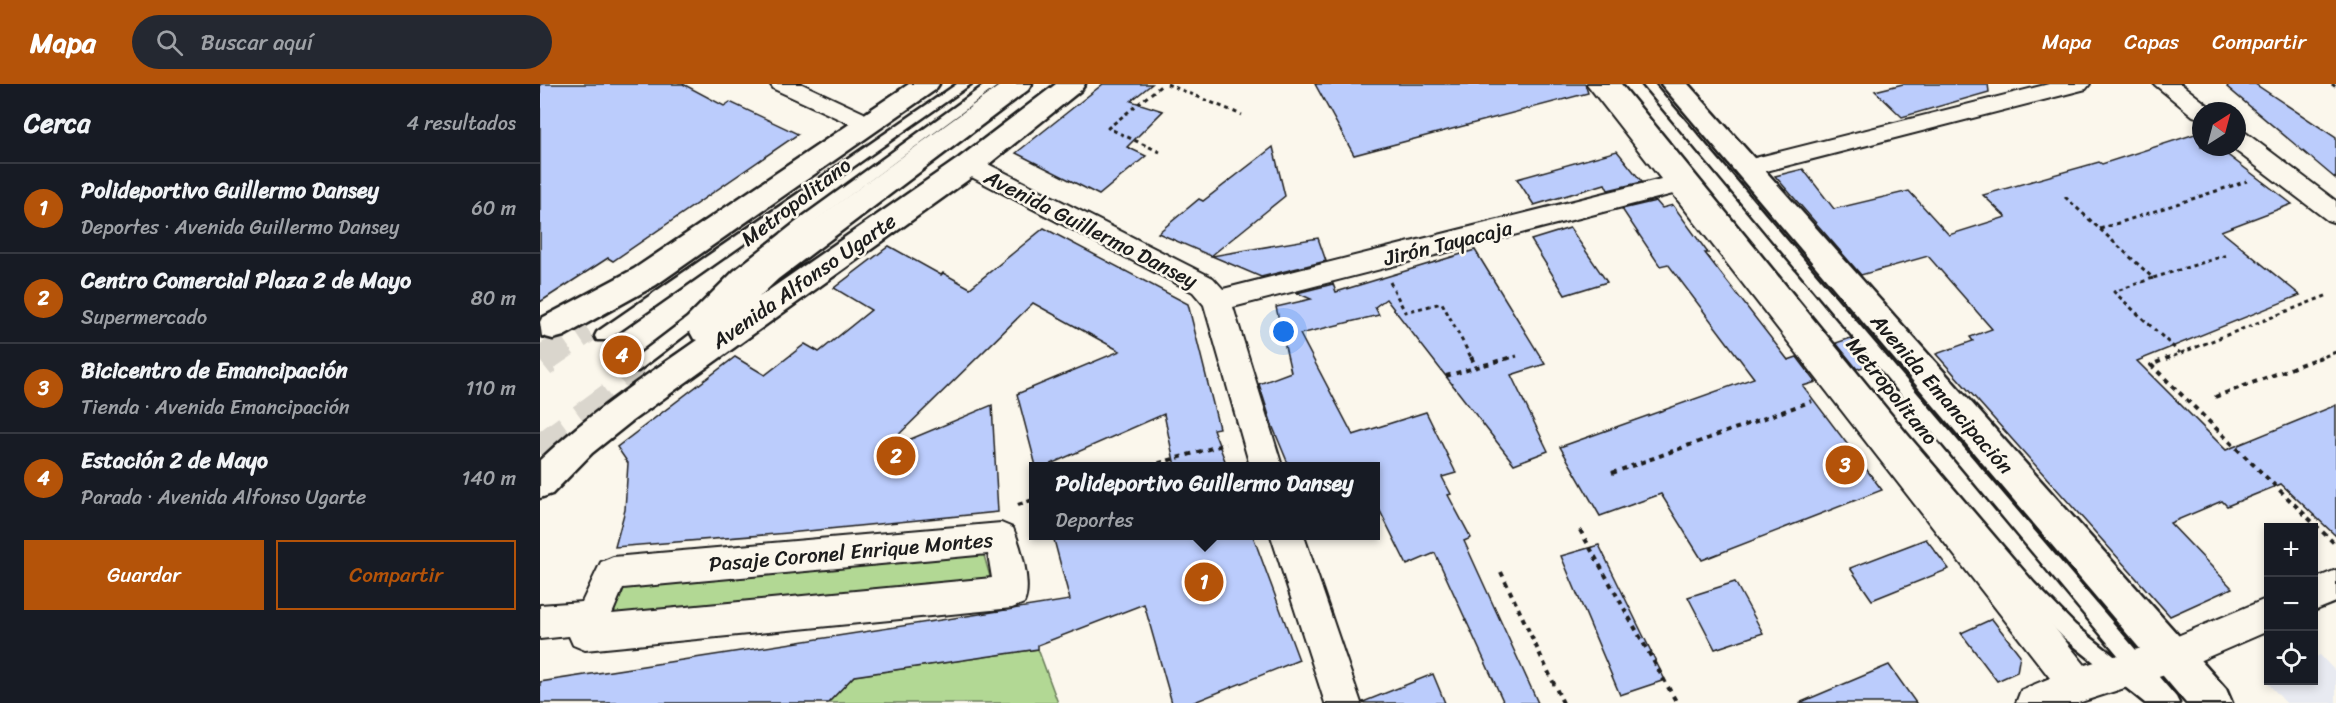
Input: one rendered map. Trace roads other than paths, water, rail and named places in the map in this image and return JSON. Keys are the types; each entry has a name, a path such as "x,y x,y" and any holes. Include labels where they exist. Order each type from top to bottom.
{"main road":[{"path":"547,331 906,84"},
{"path":"547,331 645,277 926,84"},
{"path":"594,332 948,84"},
{"name":"Avenida Alfonso Ugarte","path":"640,371 714,322 767,271 1019,84"},
{"path":"620,411 739,314 1044,84"},
{"name":"Avenida Alfonso Ugarte","path":"540,483 580,443 620,411 969,165 1072,84"},
{"name":"Avenida Emancipación","path":"1674,84 1747,168 2143,665 2212,703"}],"street":[{"path":"782,84 856,118"},
{"path":"1599,84 2078,685"},
{"path":"1747,168 2078,84"},
{"path":"2166,84 2192,104"},
{"path":"2246,146 2336,214"},
{"name":"Avenida Guillermo Dansey","path":"969,165 1203,285 1217,302 1265,462"},
{"name":"Jirón Tayacaja","path":"1217,302 1678,184"},
{"name":"Pasaje Coronel Enrique Montes","path":"1001,538 1012,592 585,633 591,618 613,573 1001,538"},
{"path":"1289,540 1343,703"},
{"path":"2318,593 2336,586"},
{"path":"2034,703 2078,685 2143,665 2264,616"},
{"path":"540,622 591,618"}],"lane":[{"name":"Metropolitano","path":"594,332 965,84"},
{"name":"Metropolitano","path":"640,371 739,275 810,218 994,84"},
{"name":"Metropolitano","path":"1615,84 1902,439 2028,589 2069,631 2143,665 2159,703"},
{"name":"Metropolitano","path":"1648,84 2143,665 2170,703"}],"tunnel":[{"path":"543,359 587,329"},
{"path":"540,361 545,357"},
{"path":"540,453 646,375"}],"place":[{"name":"Estación 2 de Mayo","path":"622,355"},
{"name":"Centro Comercial Plaza 2 de Mayo","path":"896,456"},
{"name":"Bicicentro de Emancipación","path":"1845,465"},
{"name":"Polideportivo Guillermo Dansey","path":"1204,582"}]}
